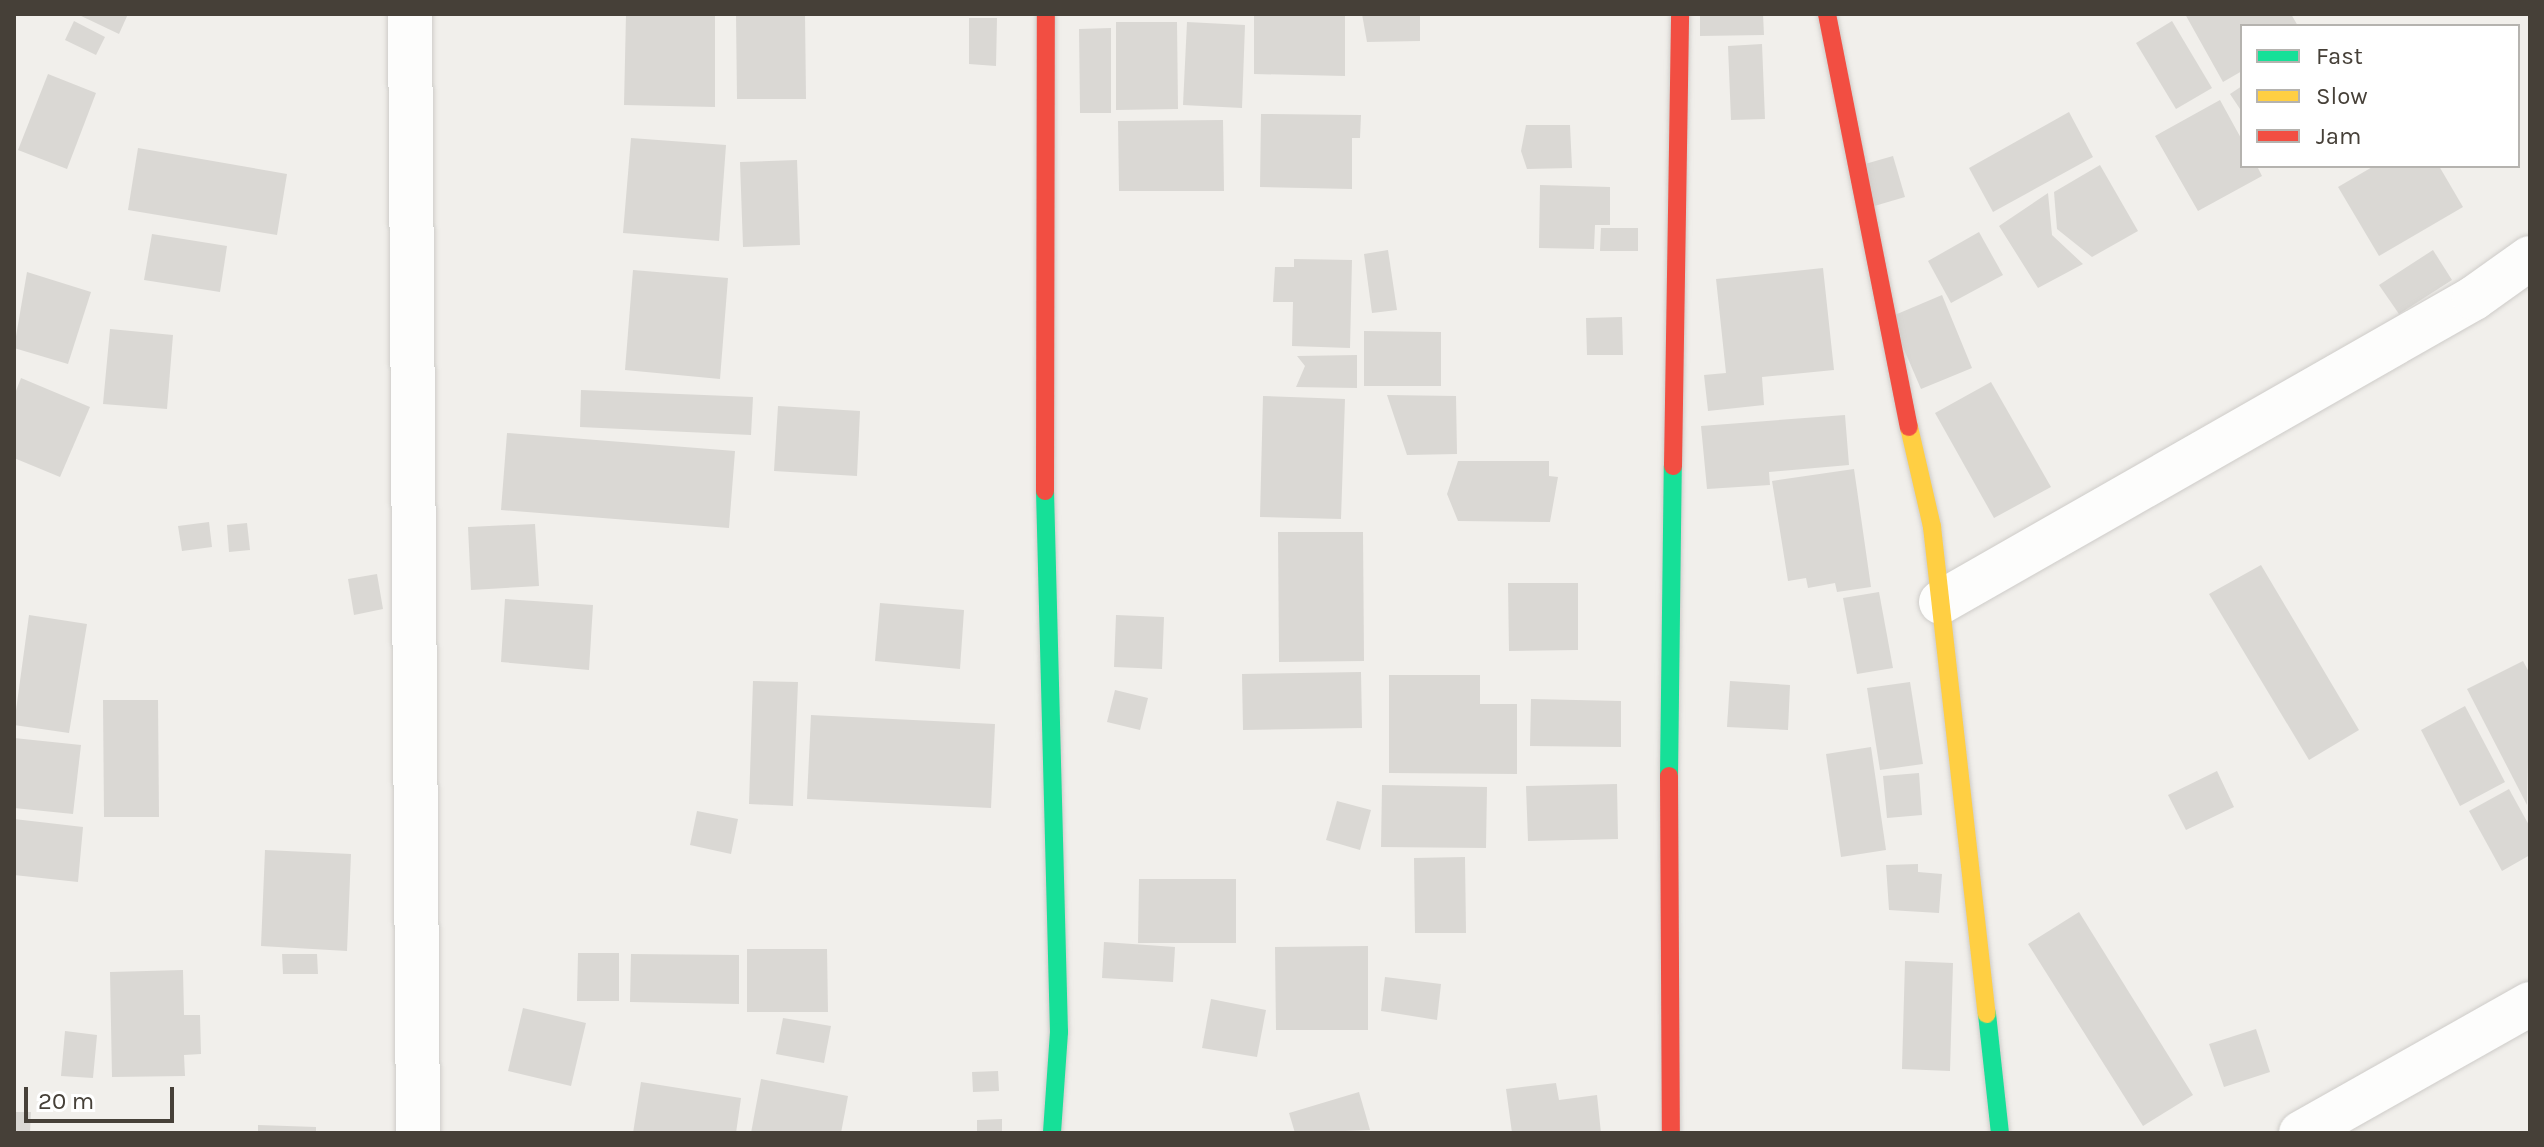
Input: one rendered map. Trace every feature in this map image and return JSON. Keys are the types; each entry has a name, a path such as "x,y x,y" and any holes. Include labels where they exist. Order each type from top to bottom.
{"street":[{"path":"410,14 418,1133"},
{"path":"1046,14 1040,320 1059,1032 1052,1133"},
{"path":"1671,1133 1665,1043 1680,14"},
{"path":"1827,14 1867,241 1932,527 2000,1133"},
{"path":"1941,602 2474,298 2530,258"},
{"path":"2301,1133 2530,1004"}],"building":[{"path":"77,14 128,14 119,34"},
{"path":"626,14 715,14 715,107 624,105"},
{"path":"736,14 805,14 806,99 737,99"},
{"path":"1254,14 1345,14 1345,76 1254,74"},
{"path":"1362,14 1420,14 1420,41 1367,42"},
{"path":"1700,14 1763,14 1764,35 1700,36"},
{"path":"2185,14 2291,14 2297,24 2240,24 2240,72 2223,82"},
{"path":"969,18 997,18 996,66 969,64"},
{"path":"74,21 105,37 96,55 65,40"},
{"path":"2172,21 2212,88 2176,109 2136,43"},
{"path":"1116,22 1177,22 1178,109 1116,110"},
{"path":"1187,22 1245,25 1242,108 1183,105"},
{"path":"1111,28 1111,113 1080,113 1079,29"},
{"path":"1762,44 1765,119 1731,120 1728,46"},
{"path":"48,74 96,93 67,169 18,150"},
{"path":"2240,87 2240,109 2230,94"},
{"path":"2220,100 2240,136 2240,168 2258,168 2262,176 2198,211 2155,136"},
{"path":"2069,112 2093,157 1993,212 1969,168"},
{"path":"1261,114 1361,115 1360,138 1352,138 1352,189 1260,187"},
{"path":"1223,120 1224,191 1119,191 1118,121"},
{"path":"1526,125 1570,125 1572,168 1527,169 1521,151"},
{"path":"631,138 726,145 719,241 623,233"},
{"path":"138,148 287,174 277,235 128,210"},
{"path":"1893,156 1905,197 1871,207 1858,166"},
{"path":"797,160 800,245 743,247 740,162"},
{"path":"2100,165 2138,231 2092,257 2057,229 2054,192"},
{"path":"2371,168 2440,168 2463,207 2379,256 2338,187"},
{"path":"1540,185 1610,187 1610,225 1595,225 1594,249 1539,248"},
{"path":"2048,193 2052,235 2083,264 2038,288 1999,226"},
{"path":"1601,228 1638,228 1638,251 1600,251"},
{"path":"1979,232 2003,275 1951,303 1928,261"},
{"path":"152,234 227,246 220,292 144,280"},
{"path":"1388,250 1397,310 1372,313 1364,254"},
{"path":"2433,250 2452,280 2399,314 2379,285"},
{"path":"1294,259 1352,260 1350,348 1292,346 1293,302 1273,302 1275,267 1294,267"},
{"path":"1823,268 1834,370 1762,377 1764,405 1708,411 1704,375 1726,373 1716,279"},
{"path":"633,270 728,278 720,379 625,370"},
{"path":"27,272 91,292 68,364 14,348"},
{"path":"1942,295 1972,368 1921,389 1890,317"},
{"path":"1622,317 1623,355 1587,355 1586,318"},
{"path":"110,329 173,335 167,409 103,404"},
{"path":"1364,331 1441,332 1441,386 1364,386"},
{"path":"1357,355 1357,388 1296,387 1305,366 1297,356"},
{"path":"21,378 90,407 60,477 14,458 14,396"},
{"path":"1991,382 2051,487 1994,518 1935,413"},
{"path":"581,390 753,397 751,435 580,427"},
{"path":"1387,395 1456,396 1457,454 1407,455"},
{"path":"1263,396 1345,399 1341,519 1260,517"},
{"path":"778,406 860,411 857,476 774,471"},
{"path":"1845,415 1849,465 1769,472 1770,485 1707,489 1701,426"},
{"path":"507,433 735,451 729,528 501,510"},
{"path":"1458,461 1549,461 1549,476 1558,477 1550,522 1458,521 1447,494"},
{"path":"1854,469 1871,587 1837,592 1835,583 1808,588 1806,578 1788,581 1772,481"},
{"path":"209,522 212,547 182,551 178,526"},
{"path":"247,523 250,550 229,552 227,525"},
{"path":"535,524 539,586 471,590 468,527"},
{"path":"1278,532 1363,532 1364,661 1279,662"},
{"path":"2261,565 2359,730 2309,760 2209,594"},
{"path":"377,574 383,609 354,615 348,579"},
{"path":"1508,583 1578,583 1578,650 1509,651"},
{"path":"1879,592 1893,668 1857,674 1843,598"},
{"path":"505,599 593,605 589,670 501,662"},
{"path":"880,603 964,610 960,669 875,661"},
{"path":"29,615 87,624 69,733 14,725"},
{"path":"1116,615 1164,617 1162,669 1114,667"},
{"path":"2523,661 2530,674 2527,805 2467,689"},
{"path":"1361,672 1362,728 1243,730 1242,674"},
{"path":"1389,675 1480,675 1480,704 1517,704 1517,774 1389,773"},
{"path":"753,681 798,682 793,806 749,804"},
{"path":"1730,681 1790,685 1788,730 1727,727"},
{"path":"1910,682 1923,764 1880,770 1867,688"},
{"path":"1115,690 1148,698 1140,730 1107,722"},
{"path":"1531,699 1621,701 1621,747 1530,746"},
{"path":"103,700 158,700 159,817 104,817"},
{"path":"2465,706 2505,782 2460,806 2421,730"},
{"path":"811,715 995,724 991,808 807,799"},
{"path":"14,738 81,745 73,814 14,808"},
{"path":"1871,747 1886,850 1841,857 1826,754"},
{"path":"2217,771 2234,807 2186,830 2168,795"},
{"path":"1919,773 1922,815 1887,818 1883,776"},
{"path":"1617,784 1618,839 1528,841 1526,786"},
{"path":"1382,785 1487,787 1486,848 1381,847"},
{"path":"2509,789 2530,827 2530,855 2502,871 2469,811"},
{"path":"1337,801 1371,810 1360,850 1326,840"},
{"path":"697,811 738,819 731,854 690,845"},
{"path":"14,819 83,827 78,882 14,875"},
{"path":"265,850 351,854 347,951 261,946"},
{"path":"1465,857 1466,933 1415,933 1414,858"},
{"path":"1918,864 1918,872 1942,874 1939,913 1889,910 1886,865"},
{"path":"1139,879 1236,879 1236,943 1138,943"},
{"path":"2079,912 2193,1095 2143,1126 2028,944"},
{"path":"1104,942 1175,947 1173,982 1102,978"},
{"path":"1368,946 1368,1030 1276,1030 1275,947"},
{"path":"747,949 827,949 828,1012 747,1012"},
{"path":"578,953 619,953 619,1001 577,1001"},
{"path":"282,954 317,954 318,974 283,974"},
{"path":"631,954 739,955 739,1004 630,1002"},
{"path":"1905,961 1953,963 1950,1071 1902,1069"},
{"path":"183,970 184,1015 200,1015 201,1054 184,1055 185,1076 112,1077 110,972"},
{"path":"1385,977 1441,984 1437,1020 1381,1011"},
{"path":"1211,999 1266,1010 1257,1057 1202,1048"},
{"path":"523,1008 586,1023 571,1086 508,1071"},
{"path":"783,1018 831,1026 824,1063 776,1054"},
{"path":"2256,1029 2270,1072 2224,1087 2209,1044"},
{"path":"65,1031 97,1035 93,1078 61,1076"},
{"path":"998,1071 999,1091 973,1092 972,1072"},
{"path":"761,1079 848,1096 841,1133 751,1133"},
{"path":"641,1082 741,1098 736,1133 633,1133"},
{"path":"1556,1083 1559,1100 1597,1095 1601,1133 1512,1133 1506,1089"},
{"path":"1359,1092 1370,1130 1295,1133 1289,1113"},
{"path":"14,1112 31,1112 30,1133 14,1133"},
{"path":"1002,1119 1002,1133 977,1133 977,1120"},
{"path":"258,1125 316,1127 316,1133 258,1133"}],"traffic: fast":[{"path":"1669,776 1673,466"},
{"path":"1045,491 1059,1032 1052,1133"},
{"path":"1987,1014 2000,1133"}],"traffic: slow":[{"path":"1909,427 1932,527 1987,1014"}],"traffic: jam":[{"path":"1045,491 1046,14"},
{"path":"1673,466 1680,14"},
{"path":"1827,14 1909,427"},
{"path":"1669,776 1671,1133"}]}
